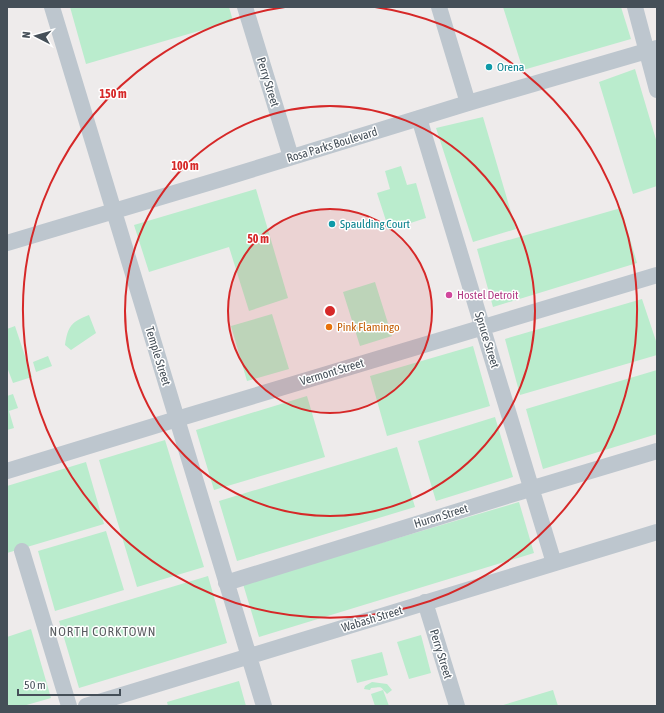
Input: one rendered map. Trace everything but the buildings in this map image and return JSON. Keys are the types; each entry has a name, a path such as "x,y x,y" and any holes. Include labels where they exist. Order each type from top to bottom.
{"street":[{"name":"Temple Street","path":"52,7 264,706"},
{"name":"Perry Street","path":"246,7 291,157"},
{"path":"439,7 468,103"},
{"path":"635,7 652,50 657,90"},
{"name":"Rosa Parks Boulevard","path":"7,242 468,103 652,50"},
{"name":"Spruce Street","path":"419,118 554,563"},
{"name":"Vermont Street","path":"7,471 177,418 657,275"},
{"name":"Huron Street","path":"226,583 657,451"},
{"name":"Wabash Street","path":"86,706 657,532"},
{"path":"22,551 69,706"},
{"name":"Perry Street","path":"425,602 457,706"}],"green space":[{"path":"70,7 229,7 233,21 86,64"},
{"path":"503,7 621,7 631,39 523,70"},
{"path":"635,69 657,143 657,186 633,194 599,82"},
{"path":"483,117 516,229 473,242 436,128"},
{"path":"401,166 407,185 416,183 426,218 389,230 377,193 390,189 385,171"},
{"path":"256,189 288,298 249,311 229,247 149,272 134,225"},
{"path":"621,208 637,263 493,307 477,249"},
{"path":"375,282 392,336 360,346 343,292"},
{"path":"642,299 657,344 657,355 520,395 505,339"},
{"path":"272,314 289,369 247,381 231,326"},
{"path":"89,315 96,333 71,350 65,345 69,329 78,320"},
{"path":"15,326 32,377 13,383 7,367 7,329"},
{"path":"473,346 490,406 387,436 370,376"},
{"path":"48,356 52,366 36,372 33,362"},
{"path":"657,370 657,434 543,469 526,409"},
{"path":"13,394 18,408 9,411 14,428 7,430 7,396"},
{"path":"307,396 325,457 214,490 196,430"},
{"path":"495,417 513,477 436,501 418,441"},
{"path":"165,440 204,567 137,587 99,460"},
{"path":"397,447 415,507 237,561 219,501"},
{"path":"86,462 104,524 7,553 7,486"},
{"path":"519,502 534,553 259,637 243,584"},
{"path":"106,531 124,590 55,611 38,551"},
{"path":"208,576 227,643 79,688 59,621"},
{"path":"31,629 51,698 23,706 7,706 7,637"},
{"path":"421,635 431,673 409,679 397,642"},
{"path":"382,652 388,675 357,683 351,660"},
{"path":"239,681 246,706 168,706 167,702"},
{"path":"372,682 387,684 392,690 387,694 380,687 371,688 370,690 364,689 365,686"},
{"path":"383,690 389,706 375,706 371,694"},
{"path":"553,690 558,706 500,706"}],"place":[{"name":"Orena","path":"489,67"},
{"name":"Spaulding Court","path":"332,224"},
{"name":"Hostel Detroit","path":"449,295"},
{"name":"Pink Flamingo","path":"329,327"}],"district":[{"name":"NORTH CORKTOWN","path":"103,631"}]}
